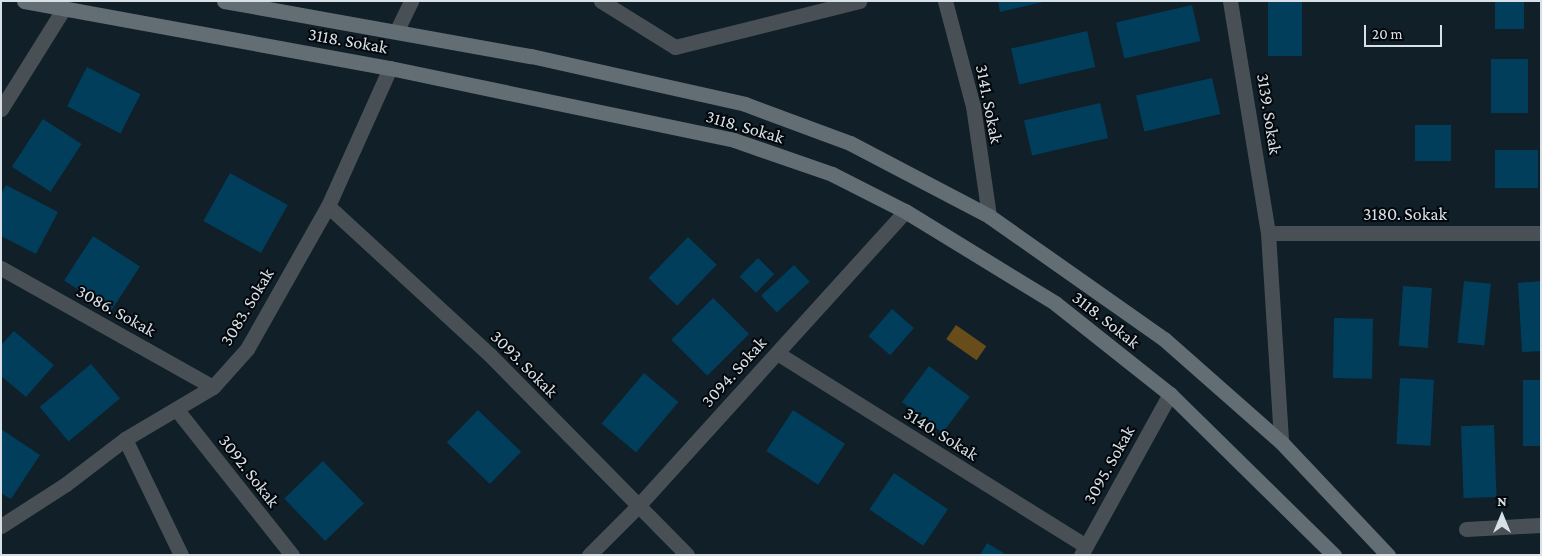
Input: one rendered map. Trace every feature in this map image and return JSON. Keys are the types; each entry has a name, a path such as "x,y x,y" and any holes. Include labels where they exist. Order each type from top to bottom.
{"main road":[{"name":"3118. Sokak","path":"24,1 390,68 734,140 832,174 905,211 1054,303 1170,394 1334,555"},
{"name":"3118. Sokak","path":"224,1 397,30 531,56 745,104 850,143 989,216 1164,340 1281,442 1388,555"}],"street":[{"path":"397,30 411,1"},
{"path":"601,1 675,47 859,1"},
{"name":"3141. Sokak","path":"945,1 973,106 989,216"},
{"name":"3139. Sokak","path":"1230,1 1268,233 1281,442"},
{"path":"1,109 64,8"},
{"name":"3083. Sokak","path":"1,526 66,484 125,439 213,387 247,349 328,206 390,68"},
{"name":"3093. Sokak","path":"328,206 489,354 637,507 687,555"},
{"name":"3094. Sokak","path":"589,555 637,507 905,211"},
{"name":"3180. Sokak","path":"1268,233 1541,233"},
{"name":"3086. Sokak","path":"1,268 213,387"},
{"name":"3140. Sokak","path":"777,353 1084,550"},
{"name":"3095. Sokak","path":"1084,550 1170,394"},
{"name":"3092. Sokak","path":"177,410 292,555"},
{"path":"125,439 182,555"},
{"path":"1466,529 1541,526"}],"shaded area":[{"path":"956,325 986,346 977,360 946,339"}],"building":[{"path":"998,1 1043,1 1043,2 1000,12"},
{"path":"1268,1 1302,1 1302,56 1268,56"},
{"path":"1495,1 1524,1 1524,29 1495,29"},
{"path":"1192,5 1200,41 1124,59 1116,23"},
{"path":"1087,31 1095,67 1019,85 1011,49"},
{"path":"1491,59 1528,59 1528,113 1491,113"},
{"path":"87,67 140,94 120,133 67,106"},
{"path":"1212,78 1220,114 1144,132 1136,96"},
{"path":"1100,103 1108,138 1032,156 1024,121"},
{"path":"43,119 82,144 51,192 12,167"},
{"path":"1415,125 1451,125 1451,161 1415,161"},
{"path":"1495,150 1538,150 1538,188 1495,188"},
{"path":"230,173 288,205 261,253 203,221"},
{"path":"6,185 58,212 36,254 1,236 1,194"},
{"path":"93,236 140,266 111,311 64,280"},
{"path":"688,237 717,265 677,306 648,278"},
{"path":"758,258 774,274 756,293 740,276"},
{"path":"794,265 810,282 777,313 761,296"},
{"path":"1464,281 1491,284 1484,345 1458,343"},
{"path":"1541,281 1541,351 1522,352 1518,283"},
{"path":"1403,286 1432,288 1428,348 1399,346"},
{"path":"713,298 749,334 707,376 671,340"},
{"path":"892,309 914,328 890,355 868,336"},
{"path":"1334,318 1373,319 1372,379 1333,378"},
{"path":"14,331 54,365 26,397 1,376 1,345"},
{"path":"91,364 120,398 69,442 40,407"},
{"path":"929,366 970,397 943,433 902,402"},
{"path":"644,373 678,402 636,452 602,424"},
{"path":"1400,378 1434,380 1430,446 1397,444"},
{"path":"1523,380 1541,380 1541,446 1523,446"},
{"path":"478,410 521,452 490,484 447,442"},
{"path":"793,410 845,444 818,485 766,451"},
{"path":"1494,425 1497,497 1464,498 1461,426"},
{"path":"1,429 40,455 11,499 1,493"},
{"path":"323,461 364,503 325,541 284,499"},
{"path":"894,473 948,509 923,546 869,509"},
{"path":"987,543 1007,555 980,555"}]}
